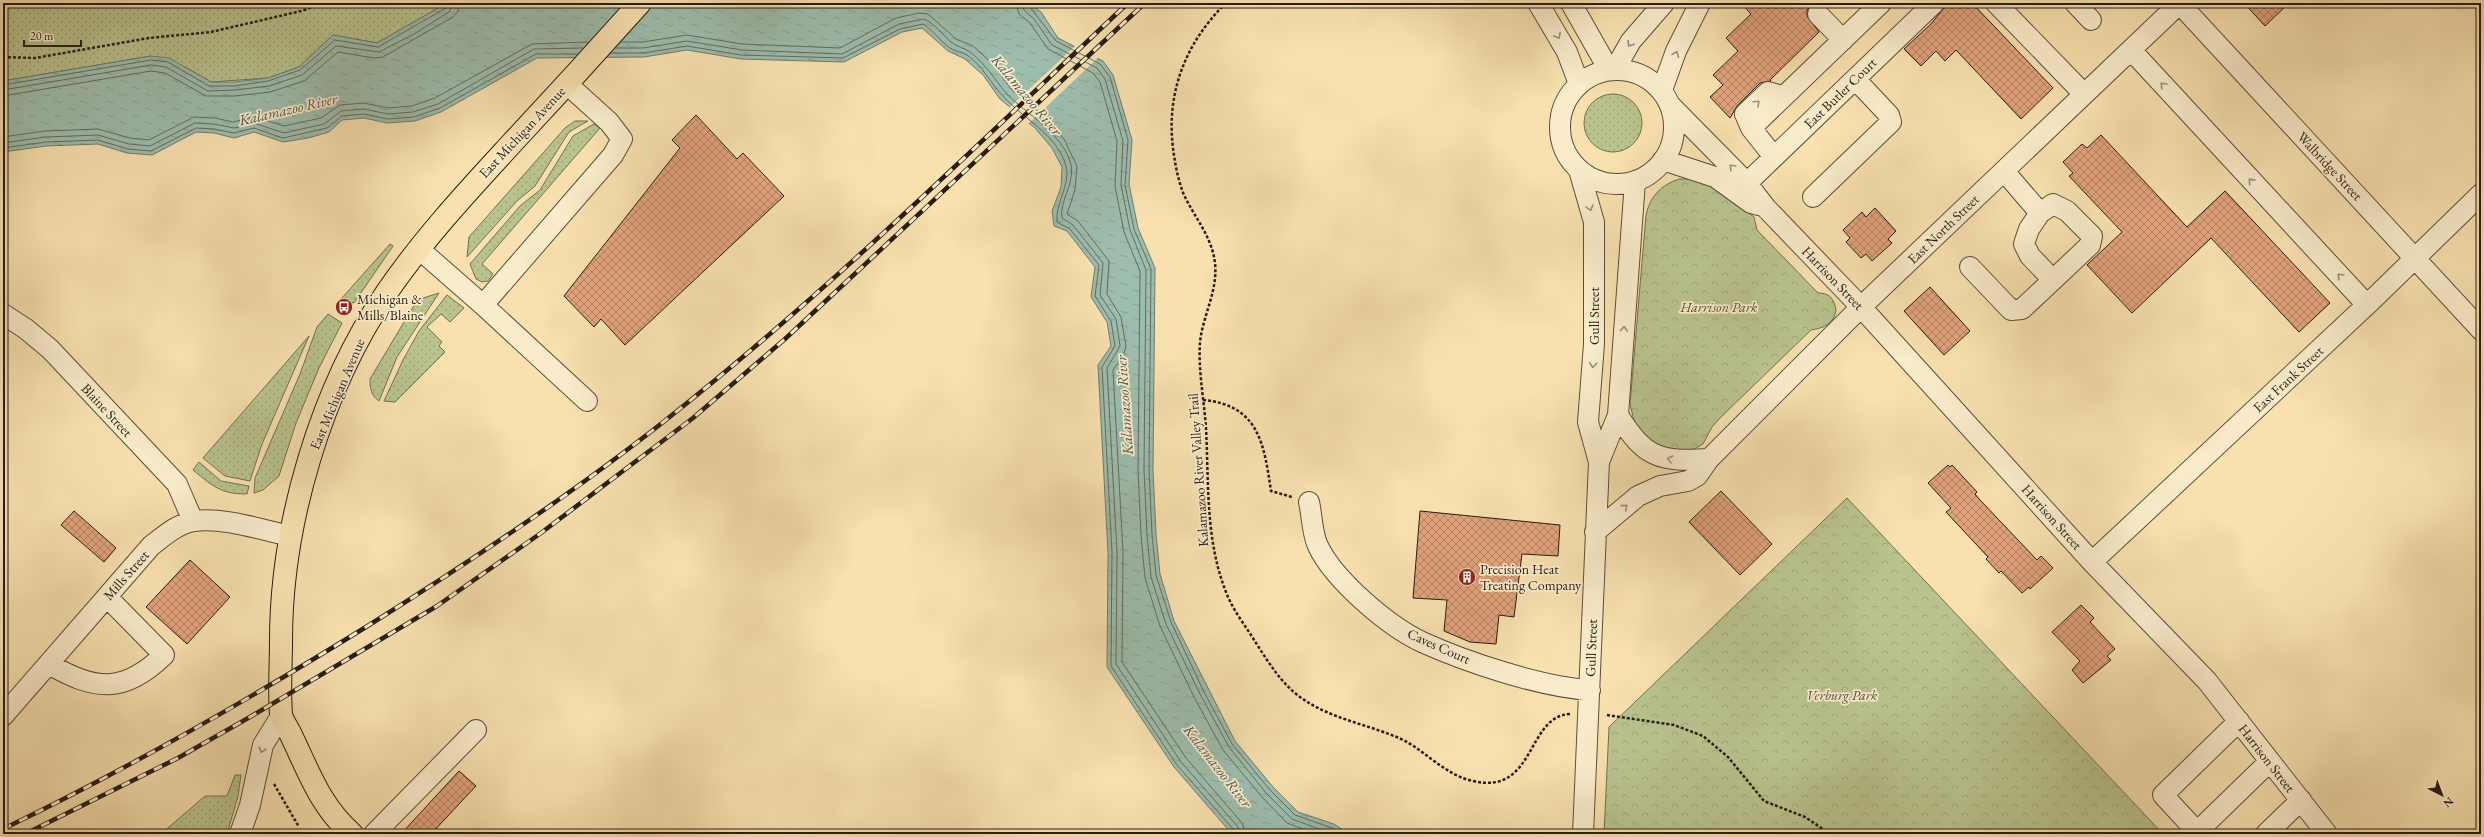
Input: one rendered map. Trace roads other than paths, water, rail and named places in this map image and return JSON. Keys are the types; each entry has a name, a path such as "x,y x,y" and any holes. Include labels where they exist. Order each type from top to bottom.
{"main road":[{"name":"East Michigan Avenue","path":"281,716 281,627 285,573 299,491 318,430 352,353 386,294 443,218 640,3"},
{"path":"281,716 312,783 345,832"}],"street":[{"path":"1538,3 1567,52 1578,84"},
{"path":"1571,3 1612,69"},
{"path":"1612,69 1631,41 1664,3"},
{"path":"1667,98 1676,52 1700,3"},
{"path":"1774,157 1751,128 1879,3"},
{"name":"East Butler Court","path":"1747,183 1934,3"},
{"path":"1996,3 2084,94"},
{"path":"2075,3 2091,20"},
{"name":"East North Street","path":"1595,532 1638,496 1660,486 1688,481 1697,476 1709,459 1861,307 2179,3"},
{"name":"Walbridge Street","path":"2179,3 2481,330"},
{"path":"1818,14 1842,40"},
{"path":"2130,50 2367,305"},
{"path":"1612,69 1648,78 1667,98 1675,125 1672,143 1663,160 1651,173 1635,181 1615,184 1603,182 1579,170 1567,155 1560,137 1560,117 1566,99 1578,84 1595,73 1612,69"},
{"path":"1812,197 1891,122 1889,115 1855,79"},
{"path":"483,305 613,155 622,139 609,122 566,84"},
{"name":"Harrison Street","path":"1667,98 1747,183 1766,208 1861,307 2092,562 2207,682 2327,834"},
{"name":"Harrison Street","path":"1663,160 1715,177 1750,203 1766,208"},
{"name":"Gull Street","path":"1579,170 1594,222 1594,344 1588,422 1599,462 1583,834"},
{"path":"2004,171 2040,213"},
{"name":"Gull Street","path":"1599,462 1618,415 1635,181"},
{"name":"East Frank Street","path":"2092,562 2367,305 2414,257 2481,194"},
{"path":"1970,268 2011,310 2022,309 2053,280 2090,245 2092,236 2067,211 2053,204 2040,213 2029,229 2024,244 2030,256 2053,280"},
{"path":"419,249 483,305 587,401"},
{"name":"Blaine Street","path":"3,314 26,328 50,348 178,484 193,522"},
{"path":"1618,415 1632,436 1645,449 1660,457 1677,461 1709,459"},
{"name":"Caves Court","path":"1309,502 1317,546 1336,572 1369,605 1396,626 1420,641 1474,662 1567,689 1590,690"},
{"name":"Mills Street","path":"3,716 151,546 170,531 193,522 217,521 291,536"},
{"path":"49,664 74,679 109,685 129,681 153,666 164,655 107,597"},
{"path":"240,834 250,805 263,745 281,716"},
{"path":"2239,721 2163,795 2198,833 2269,762"},
{"path":"374,834 476,730"},
{"path":"2266,834 2301,800"}],"water":[{"name":"Kalamazoo River","path":"447,3 1029,3 1041,12 1058,38 1103,61 1113,75 1132,140 1129,184 1138,228 1155,268 1153,470 1156,534 1160,574 1174,621 1235,741 1273,787 1298,812 1334,824 1349,834 1232,834 1174,767 1107,667 1108,553 1098,365 1111,346 1107,322 1091,297 1095,267 1067,231 1054,226 1052,211 1061,187 1062,167 1052,148 1035,128 1000,99 983,75 965,59 948,51 922,28 902,32 844,62 741,59 687,50 644,57 537,58 441,112 415,121 387,123 364,118 342,120 329,132 308,138 283,142 254,132 234,138 214,133 196,132 152,155 127,153 98,144 46,146 3,152 3,81 151,56 169,58 211,82 234,82 268,78 299,67 333,35 377,43"}],"railway":[{"path":"3,829 142,758 277,681 442,579 517,529 590,477 662,423 783,323 900,218 1128,3"},
{"path":"25,834 178,758 250,717 437,606 541,533 693,418 785,339 1145,3"}],"place":[{"name":"Michigan & Mills/Blaine","path":"344,307"},
{"name":"Precision Heat Treating Company","path":"1467,577"}],"park label":[{"name":"Harrison Park","path":"1719,307"},
{"name":"Verburg Park","path":"1842,695"}]}
